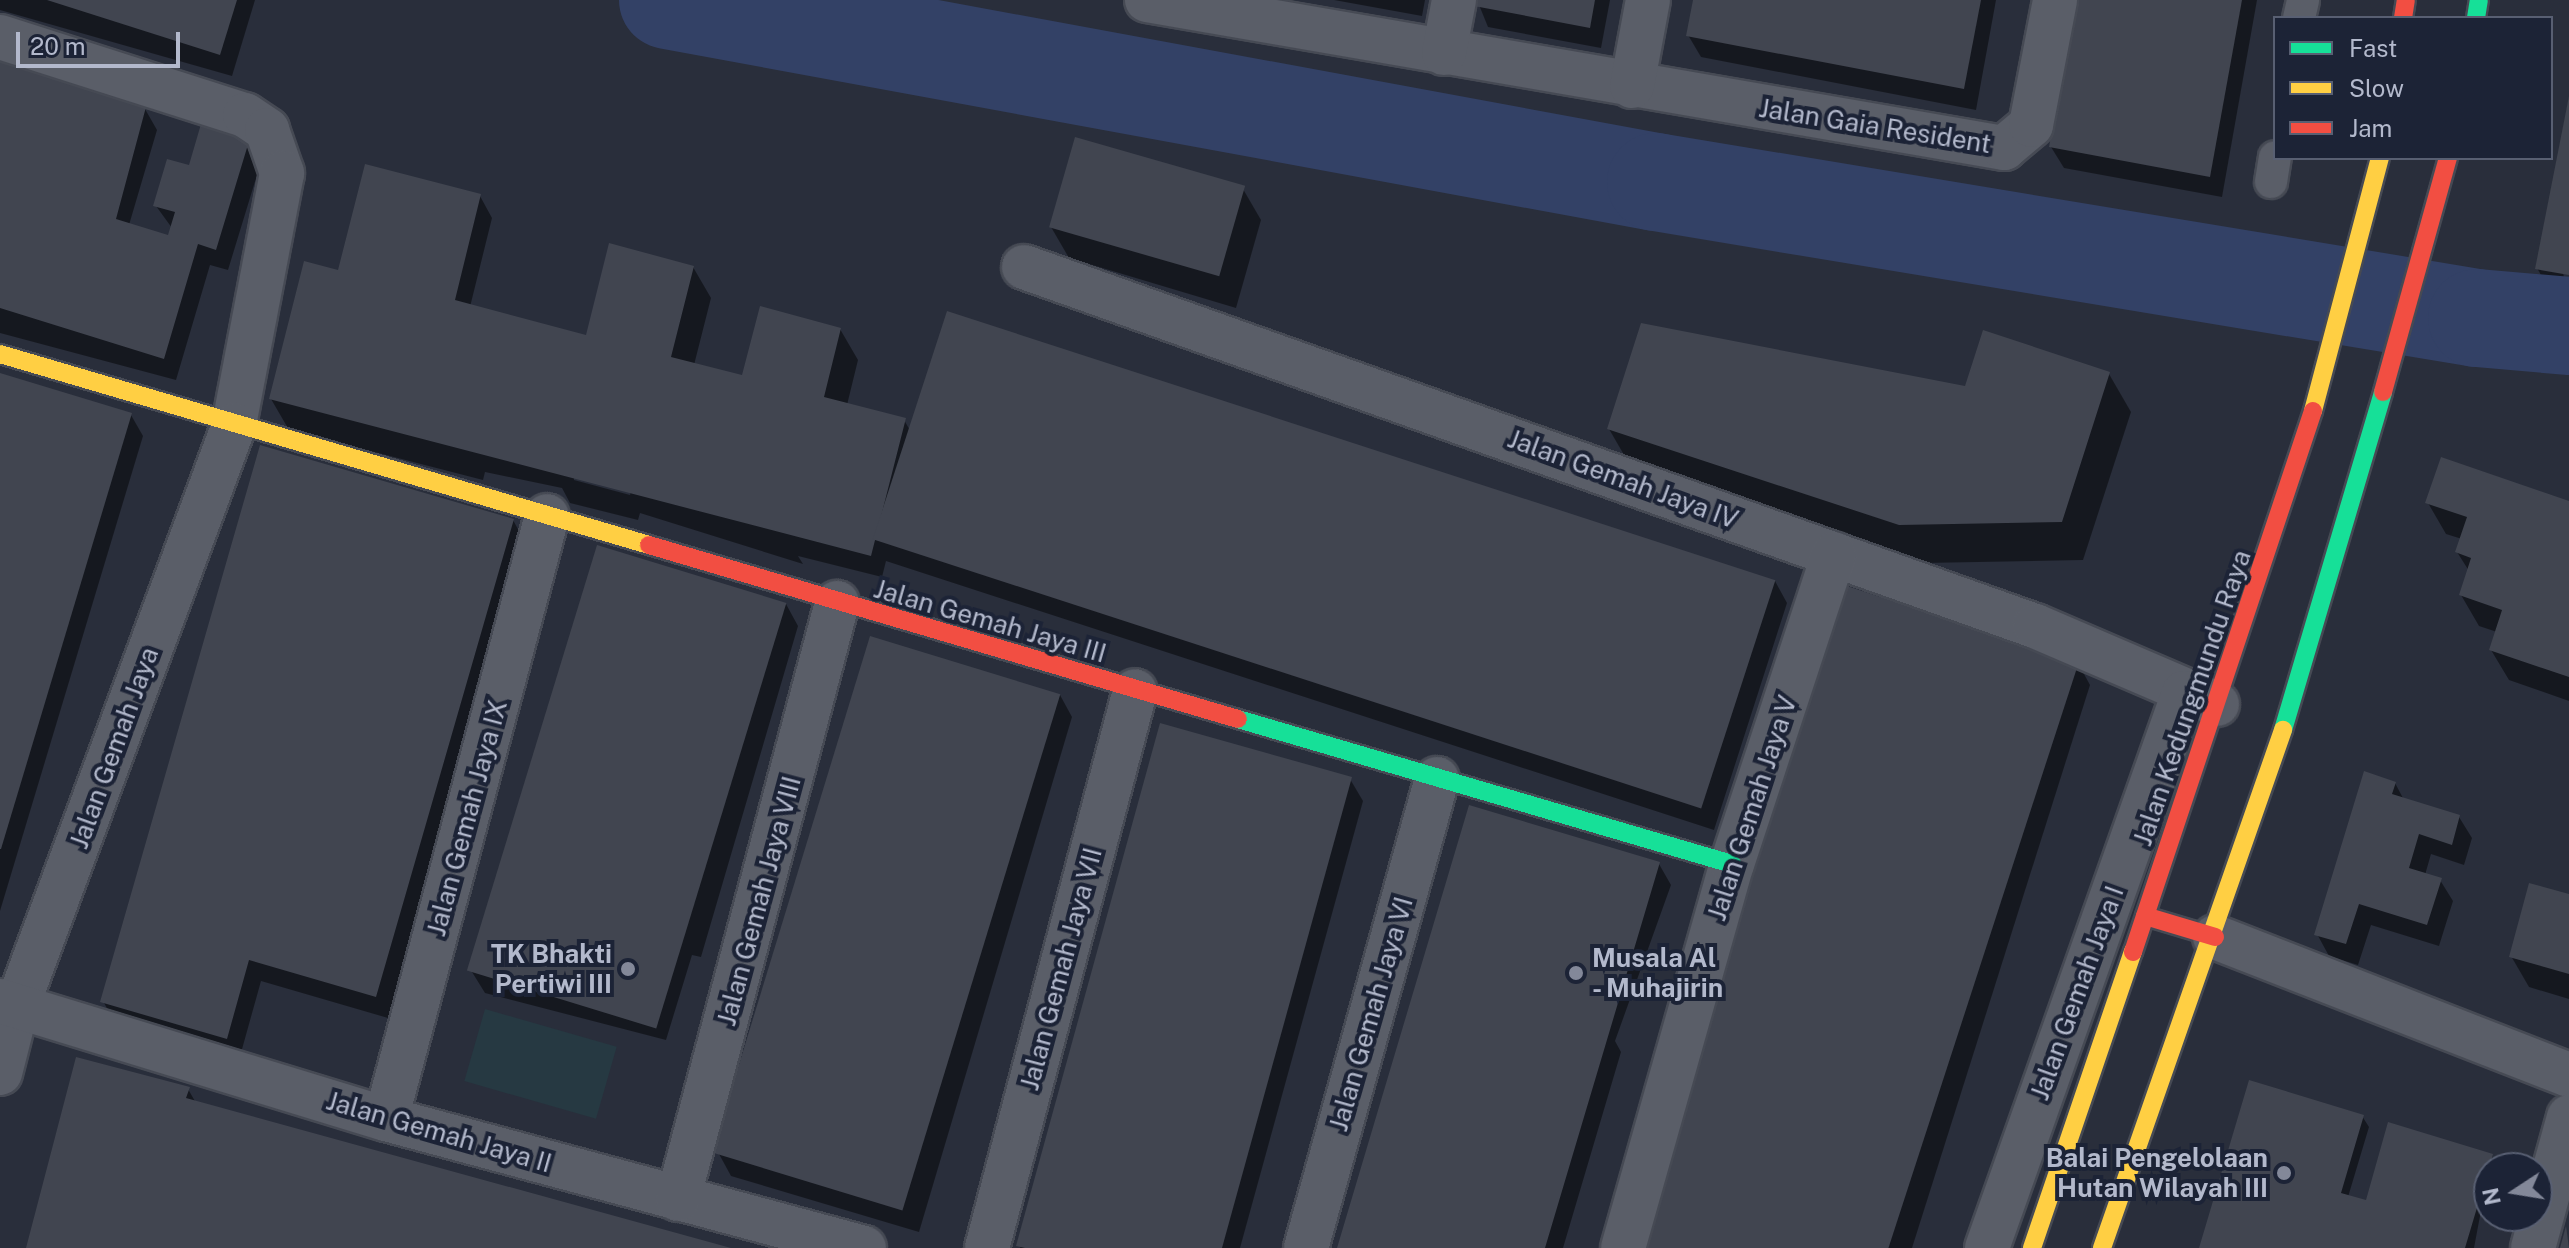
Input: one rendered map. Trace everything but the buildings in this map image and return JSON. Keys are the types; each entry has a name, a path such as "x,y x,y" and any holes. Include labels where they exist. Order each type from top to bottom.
{"main road":[{"name":"Jalan Kedungmundu Raya","path":"2032,1248 2145,916 2201,699 2299,462 2375,191 2380,160"},
{"path":"2102,1248 2215,937 2356,492 2434,220 2448,160"},
{"name":"Jalan Gemah Jaya III","path":"0,354 1135,691 1732,864"},
{"path":"2145,916 2215,937"}],"street":[{"name":"Jalan Gaia Resident","path":"1147,0 2004,148 2031,125 2055,0"},
{"path":"1444,53 1454,0"},
{"path":"1632,86 1648,0"},
{"name":"Jalan Gemah Jaya","path":"0,37 245,115 267,130 282,173 280,209 234,425 9,1003 0,1073"},
{"name":"Jalan Gemah Jaya IV","path":"1024,267 2035,626 2201,699"},
{"name":"Jalan Gemah Jaya IX","path":"386,1119 547,516"},
{"name":"Jalan Gemah Jaya V","path":"1623,1248 1732,864 1834,554"},
{"name":"Jalan Gemah Jaya VIII","path":"678,1199 837,603"},
{"name":"Jalan Gemah Jaya VII","path":"987,1248 1135,691"},
{"name":"Jalan Gemah Jaya I","path":"1987,1248 2201,699"},
{"name":"Jalan Gemah Jaya VI","path":"1306,1248 1437,779"},
{"path":"2215,937 2569,1075"},
{"name":"Jalan Gemah Jaya II","path":"9,1003 386,1119 864,1248"},
{"path":"2533,1248 2569,1117"}],"shaded area":[{"path":"485,1009 617,1047 596,1119 464,1081"}],"waterway":[{"path":"668,0 1656,182 2477,318 2569,326"}],"traffic: fast":[{"path":"2476,16 2479,0"},
{"path":"2283,730 2383,392"},
{"path":"1238,719 1732,864"}],"traffic: slow":[{"path":"2313,411 2379,160"},
{"path":"0,354 649,545"},
{"path":"2102,1248 2283,730"},
{"path":"2032,1248 2133,952"}],"traffic: jam":[{"path":"2403,16 2406,0"},
{"path":"2383,392 2447,160"},
{"path":"2133,952 2313,411"},
{"path":"649,545 1238,719"},
{"path":"2145,916 2215,937"}],"place":[{"name":"TK Bhakti Pertiwi III","path":"628,969"},
{"name":"Musala Al - Muhajirin","path":"1576,973"},
{"name":"Balai Pengelolaan Hutan Wilayah III","path":"2284,1173"}]}
